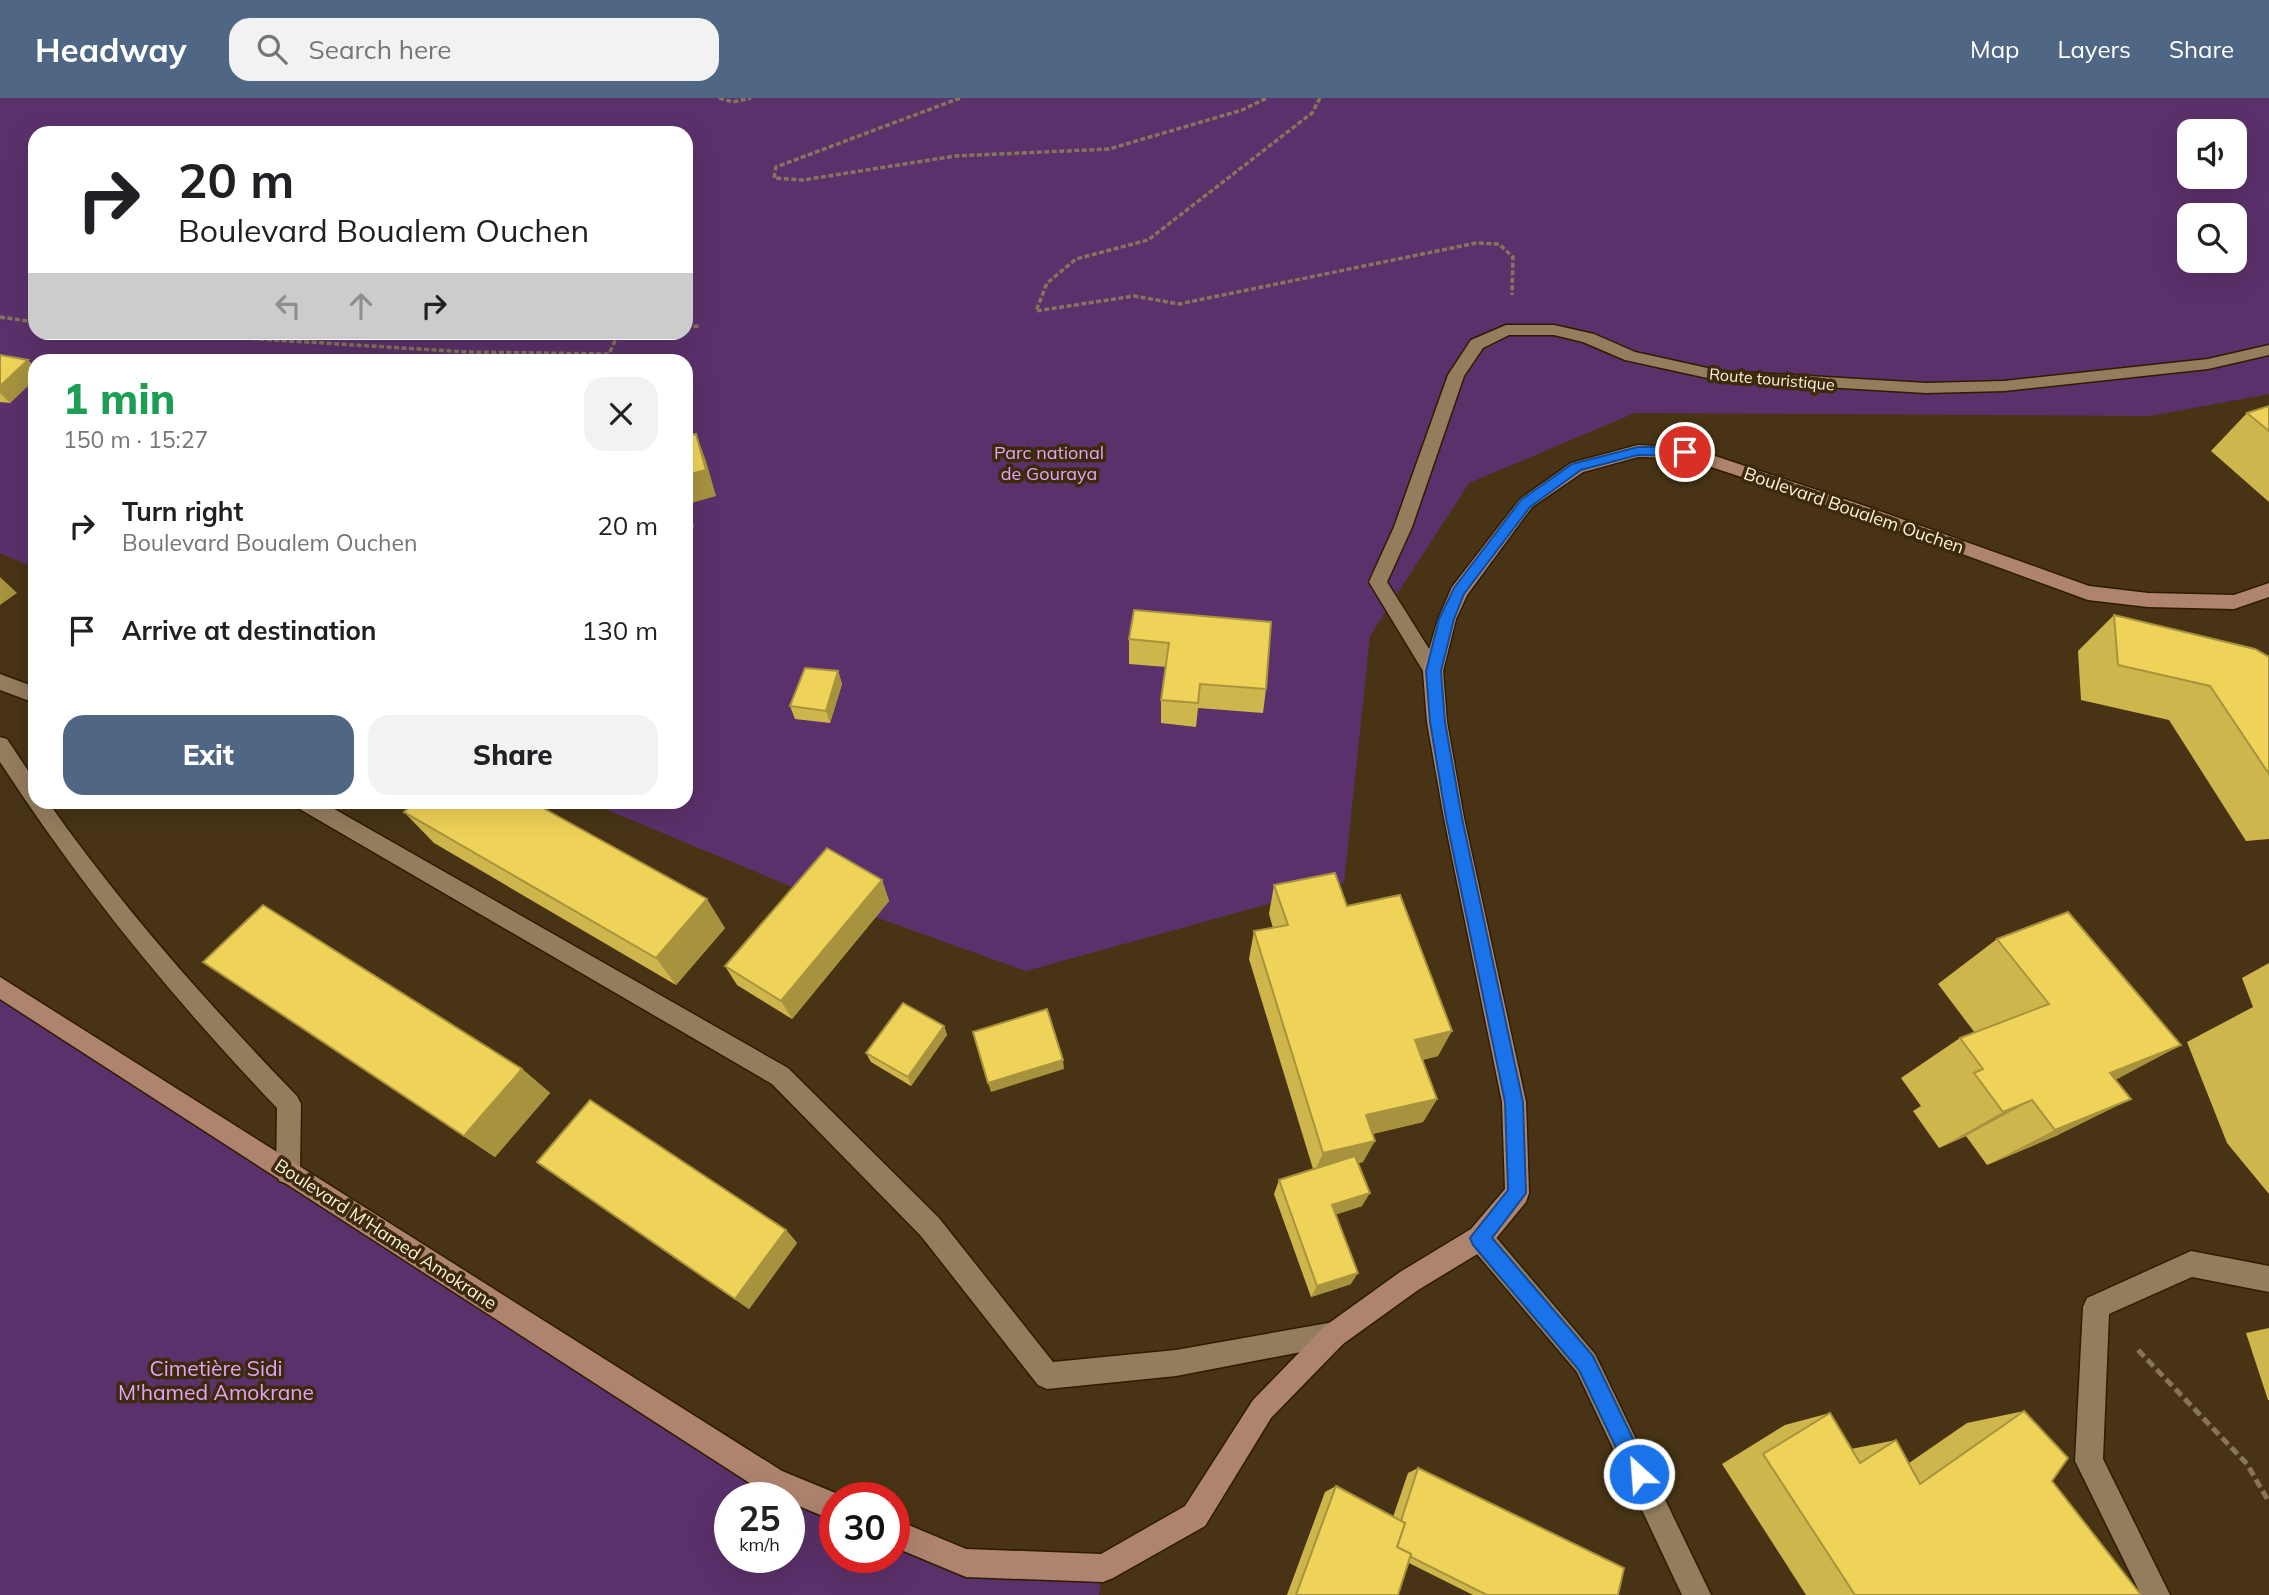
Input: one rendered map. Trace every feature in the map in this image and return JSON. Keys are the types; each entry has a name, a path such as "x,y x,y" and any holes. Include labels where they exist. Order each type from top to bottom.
{"main road":[{"name":"Boulevard Boualem Ouchen","path":"910,1539 966,1563 1103,1568 1195,1516 1262,1409 1334,1335 1409,1281 1480,1238 1517,1193 1514,1102 1454,818 1437,722 1433,671 1447,619 1458,592 1526,503 1577,467 1638,451 1685,452 1862,511 2088,593 2148,600 2234,601 2269,590"},
{"name":"Boulevard M'Hamed Amokrane","path":"0,987 772,1481 819,1500"}],"street":[{"name":"Route touristique","path":"1433,671 1378,582 1404,527 1456,375 1477,344 1506,330 1554,330 1588,338 1631,356 1721,376 1926,388 2004,386 2208,364 2269,350"},
{"path":"0,681 28,692"},
{"path":"0,746 28,788"},
{"path":"42,809 86,872 232,1046 289,1104 288,1172"},
{"path":"317,809 780,1076 930,1227 1047,1376 1176,1363 1334,1335"},
{"path":"1480,1238 1586,1363 1697,1595"},
{"path":"2156,1595 2089,1461 2096,1307 2191,1264 2269,1279"}],"path":[{"path":"719,98 733,102 751,98"},
{"path":"960,98 776,167 774,178 803,180 956,156 1109,149 1242,110 1267,98"},
{"path":"1320,98 1312,113 1148,240 1076,259 1047,283 1036,312 1134,296 1179,304 1476,243 1499,244 1513,257 1513,285 1506,330"},
{"path":"0,317 28,321"},
{"path":"693,326 700,326"},
{"path":"275,340 467,352 609,354"},
{"path":"2096,1307 2247,1464 2269,1502"}],"green space":[{"name":"Parc national de Gouraya","path":"0,98 2269,98 2269,394 2150,416 1635,413 1469,483 1370,636 1344,883 1026,971 792,887 605,809 693,809 693,354 28,354 28,565 0,553"},
{"name":"Cimetière Sidi M'hamed Amokrane","path":"0,987 795,1482 714,1482 714,1573 805,1573 805,1488 819,1497 819,1573 910,1573 910,1540 966,1563 1103,1568 1099,1595 0,1595"}],"building":[{"path":"0,355 28,360 0,386"},
{"path":"2269,406 2269,431 2247,413"},
{"path":"696,434 706,470 693,473 693,435"},
{"path":"1134,610 1271,622 1266,689 1200,684 1198,703 1161,700 1169,643 1129,639"},
{"path":"2114,615 2255,649 2269,657 2269,774 2210,686 2118,665"},
{"path":"805,668 838,671 826,711 790,706"},
{"path":"407,809 545,809 707,899 656,958 404,812"},
{"path":"827,848 882,880 781,1001 725,966"},
{"path":"1335,873 1347,906 1400,895 1452,1031 1415,1040 1437,1099 1366,1115 1375,1141 1323,1153 1254,931 1288,925 1274,885"},
{"path":"263,905 522,1069 464,1136 203,962"},
{"path":"2068,912 2181,1045 2110,1073 2131,1099 2055,1130 2032,1100 2003,1112 1974,1073 1983,1069 1960,1038 2049,1004 1997,939"},
{"path":"903,1003 944,1026 908,1077 866,1053"},
{"path":"1047,1009 1063,1060 988,1083 973,1032"},
{"path":"590,1100 786,1230 735,1299 537,1162"},
{"path":"1355,1156 1370,1193 1332,1205 1358,1273 1317,1286 1279,1180"},
{"path":"2024,1411 2068,1458 2052,1481 2141,1595 1855,1595 1763,1454 1830,1413 1860,1463 1896,1440 1920,1484"},
{"path":"1418,1468 1624,1568 1618,1595 1487,1595 1411,1557 1411,1554 1397,1547 1405,1523 1401,1521"},
{"path":"1336,1486 1405,1523 1397,1547 1411,1554 1398,1595 1296,1595"}],"route":[{"path":"1639,1474 1586,1363 1480,1238 1517,1193 1514,1102 1454,818 1437,722 1433,671 1447,619 1458,592 1526,503 1577,467 1638,451 1685,452"}]}
